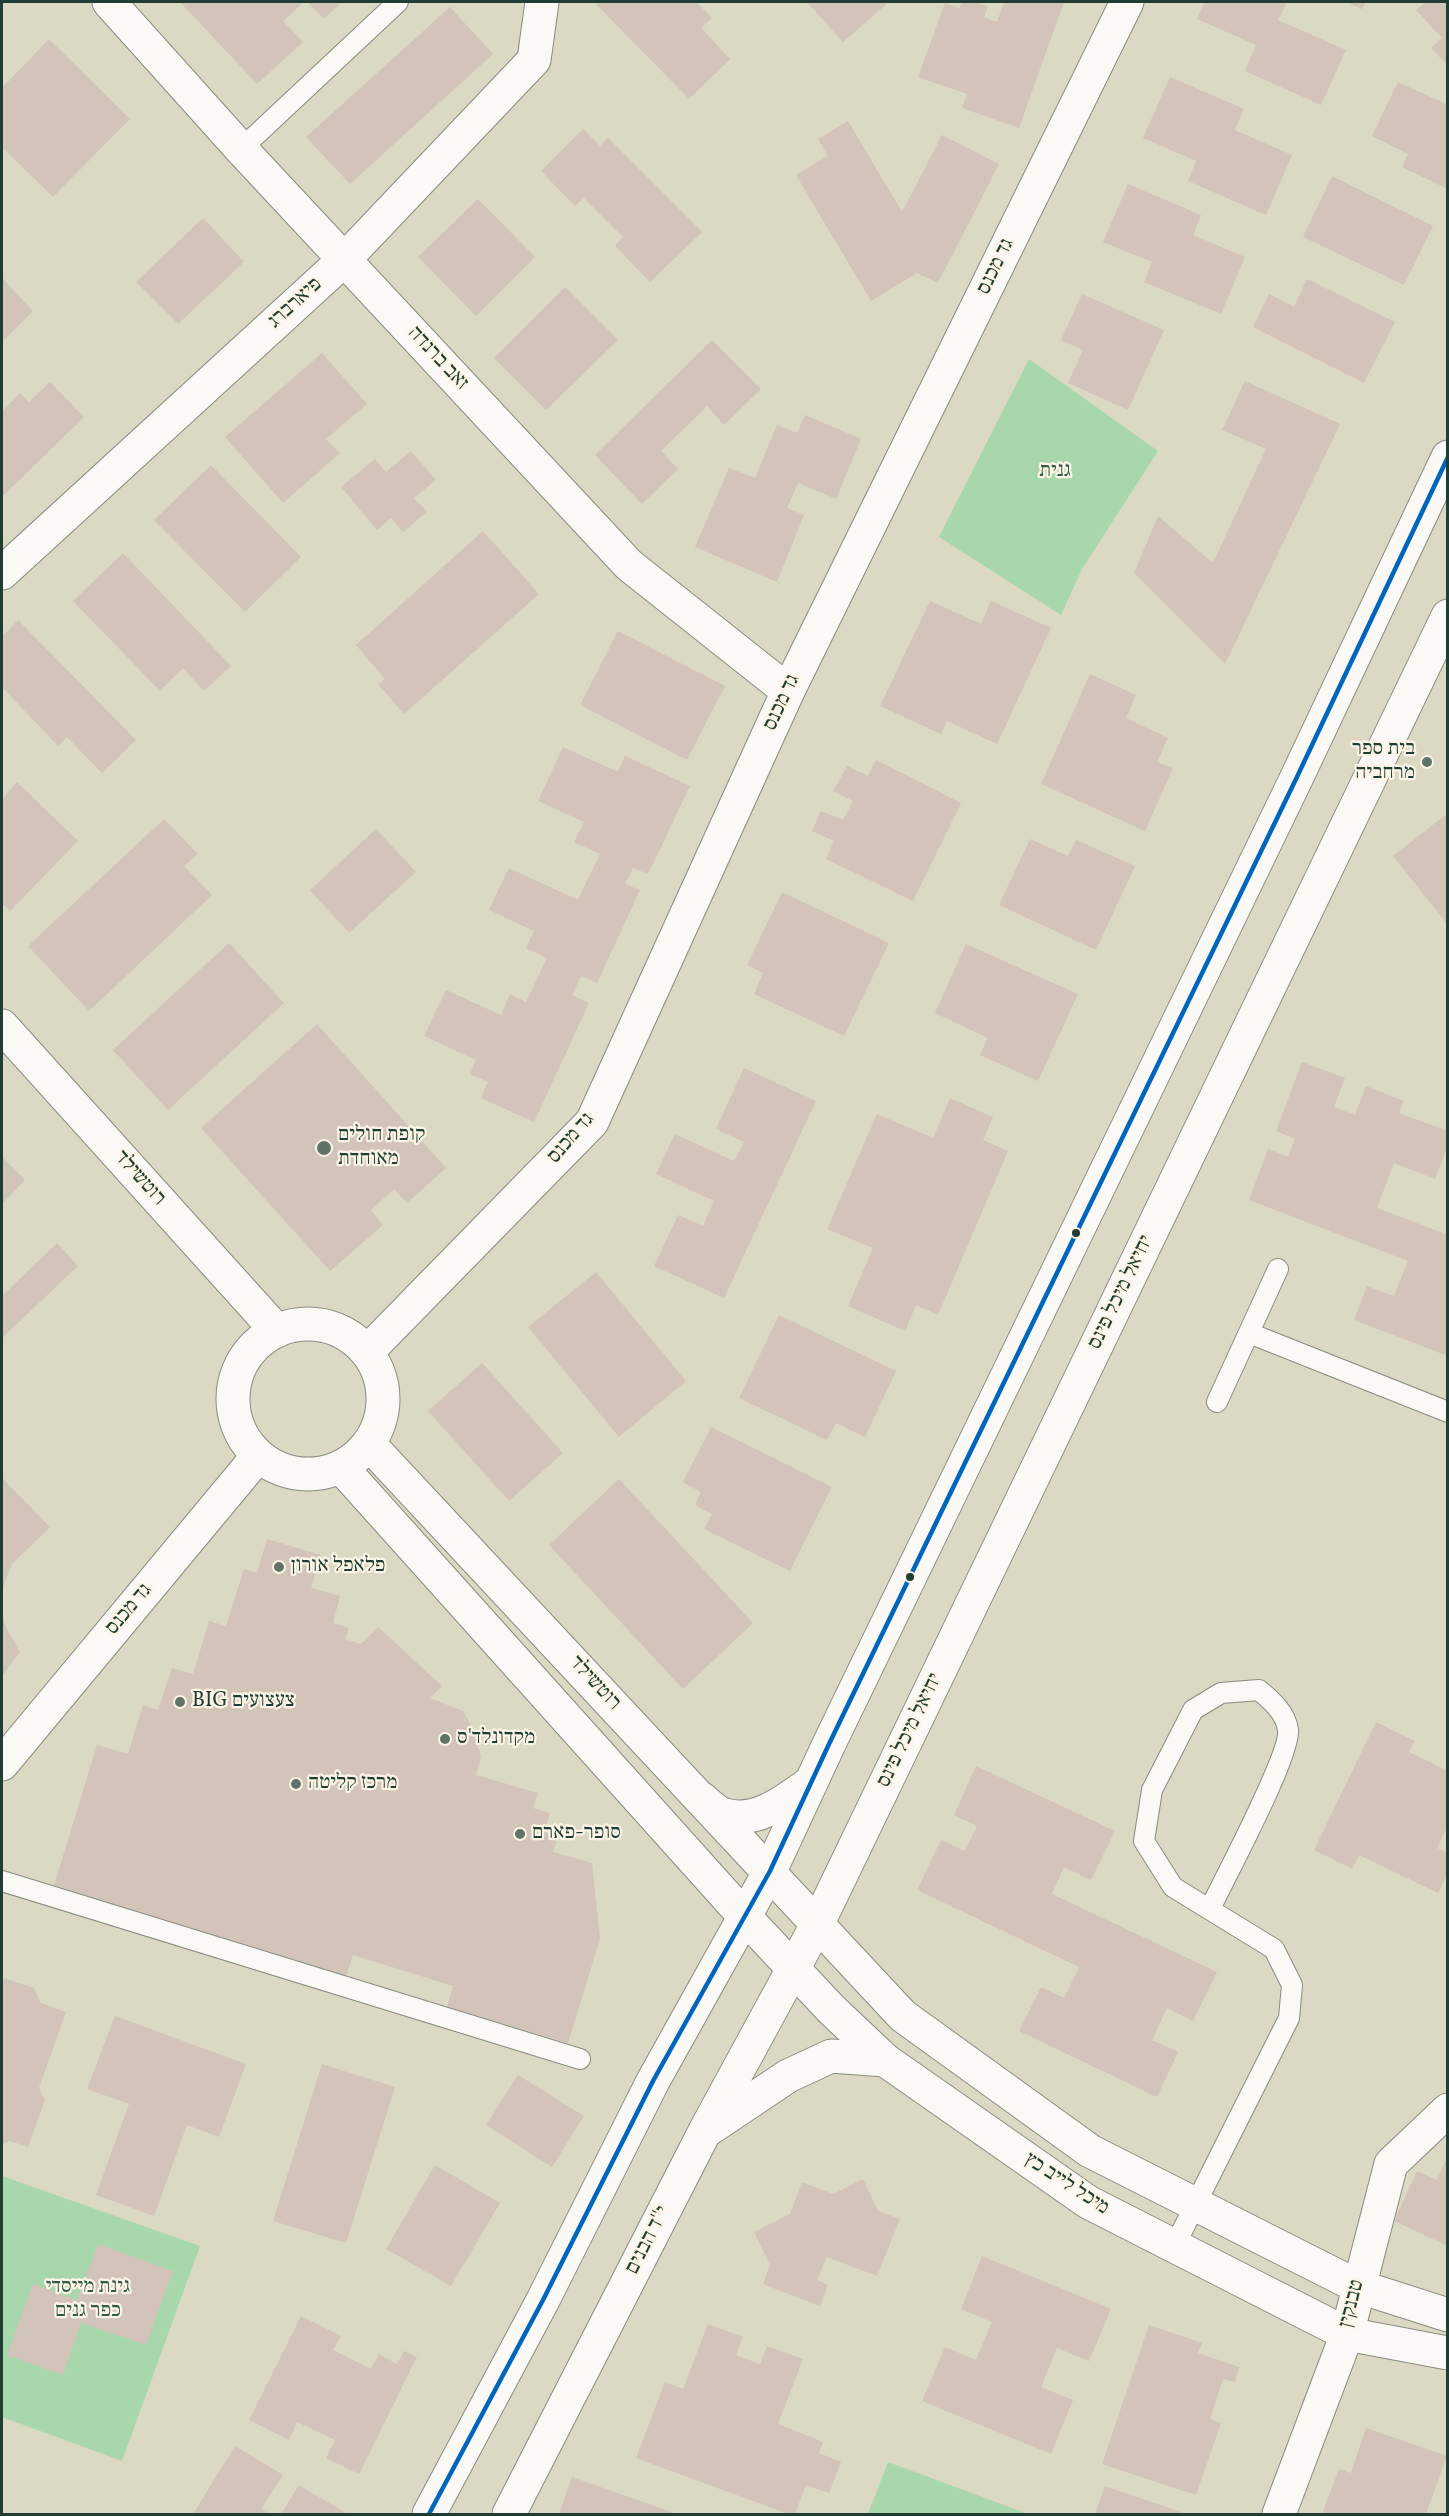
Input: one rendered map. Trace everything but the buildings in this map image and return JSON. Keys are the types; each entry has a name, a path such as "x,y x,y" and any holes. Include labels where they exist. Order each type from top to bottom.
{"street":[{"name":"זאב ברנדה","path":"109,2 241,149 629,565 788,691"},
{"name":"פיארברג","path":"2,573 344,260 534,60 542,2"},
{"name":"גד מכנס","path":"367,1352 592,1122 788,691 1127,2"},
{"path":"429,2514 543,2300 653,2080 770,1871 810,1783 1296,779 1448,457"},
{"name":"יחיאל מיכל פינס","path":"793,1968 818,1923 1448,616"},
{"name":"רוטשילד","path":"2,1026 277,1331"},
{"path":"301,1324 326,1326 348,1335 367,1352 380,1373 384,1398 380,1422 369,1444 356,1457 341,1467 320,1474 298,1474 276,1468 258,1456 242,1436 234,1412 233,1388 241,1364 256,1344 277,1331 301,1324"},
{"name":"רוטשילד","path":"369,1444 818,1923"},
{"name":"גד מכנס","path":"2,1764 258,1456"},
{"name":"רוטשילד","path":"341,1467 744,1917"},
{"path":"702,1799 724,1815 755,1816 779,1805 810,1783"},
{"name":"מיכל לייב כץ","path":"744,1917 885,2060 1088,2202 1347,2334 1448,2353"},
{"name":"מיכל לייב כץ","path":"818,1923 855,1968 903,2016 1090,2151 1357,2286 1448,2315"},
{"name":"י''ד הבנים","path":"509,2514 705,2131 793,1968"},
{"path":"705,2131 788,2076 831,2056 885,2060"},
{"name":"טבנקין","path":"1279,2514 1347,2334 1357,2286 1390,2164 1448,2110"}],"lane":[{"path":"241,149 398,2"},
{"path":"1217,1402 1278,1269"},
{"path":"1249,1333 1448,1412"},
{"path":"1174,2247 1289,2018 1293,1984 1274,1949 1173,1887 1144,1841 1152,1790 1192,1710 1221,1693 1259,1690 1276,1705 1288,1731 1282,1759 1210,1909"},
{"path":"2,1881 580,2059"}],"green space":[{"name":"גנית","path":"1029,359 1158,451 1082,569 1061,615 939,537"},
{"name":"גינת מייסדי כפר גנים","path":"2,2176 200,2246 122,2461 2,2417"},
{"path":"888,2462 1028,2514 868,2514"}],"transit line":[{"path":"429,2514 543,2300 653,2081 770,1871 829,1744 1296,779 1448,457"}],"place":[{"name":"בית ספר מרחביה","path":"1427,762"},
{"name":"קופת חולים מאוחדת","path":"324,1148"},
{"name":"פלאפל אורון","path":"279,1567"},
{"name":"BIG צעצועים","path":"180,1702"},
{"name":"מקדונלד'ס","path":"445,1739"},
{"name":"מרכז קליטה","path":"296,1784"},
{"name":"סופר-פארם","path":"520,1834"}]}
